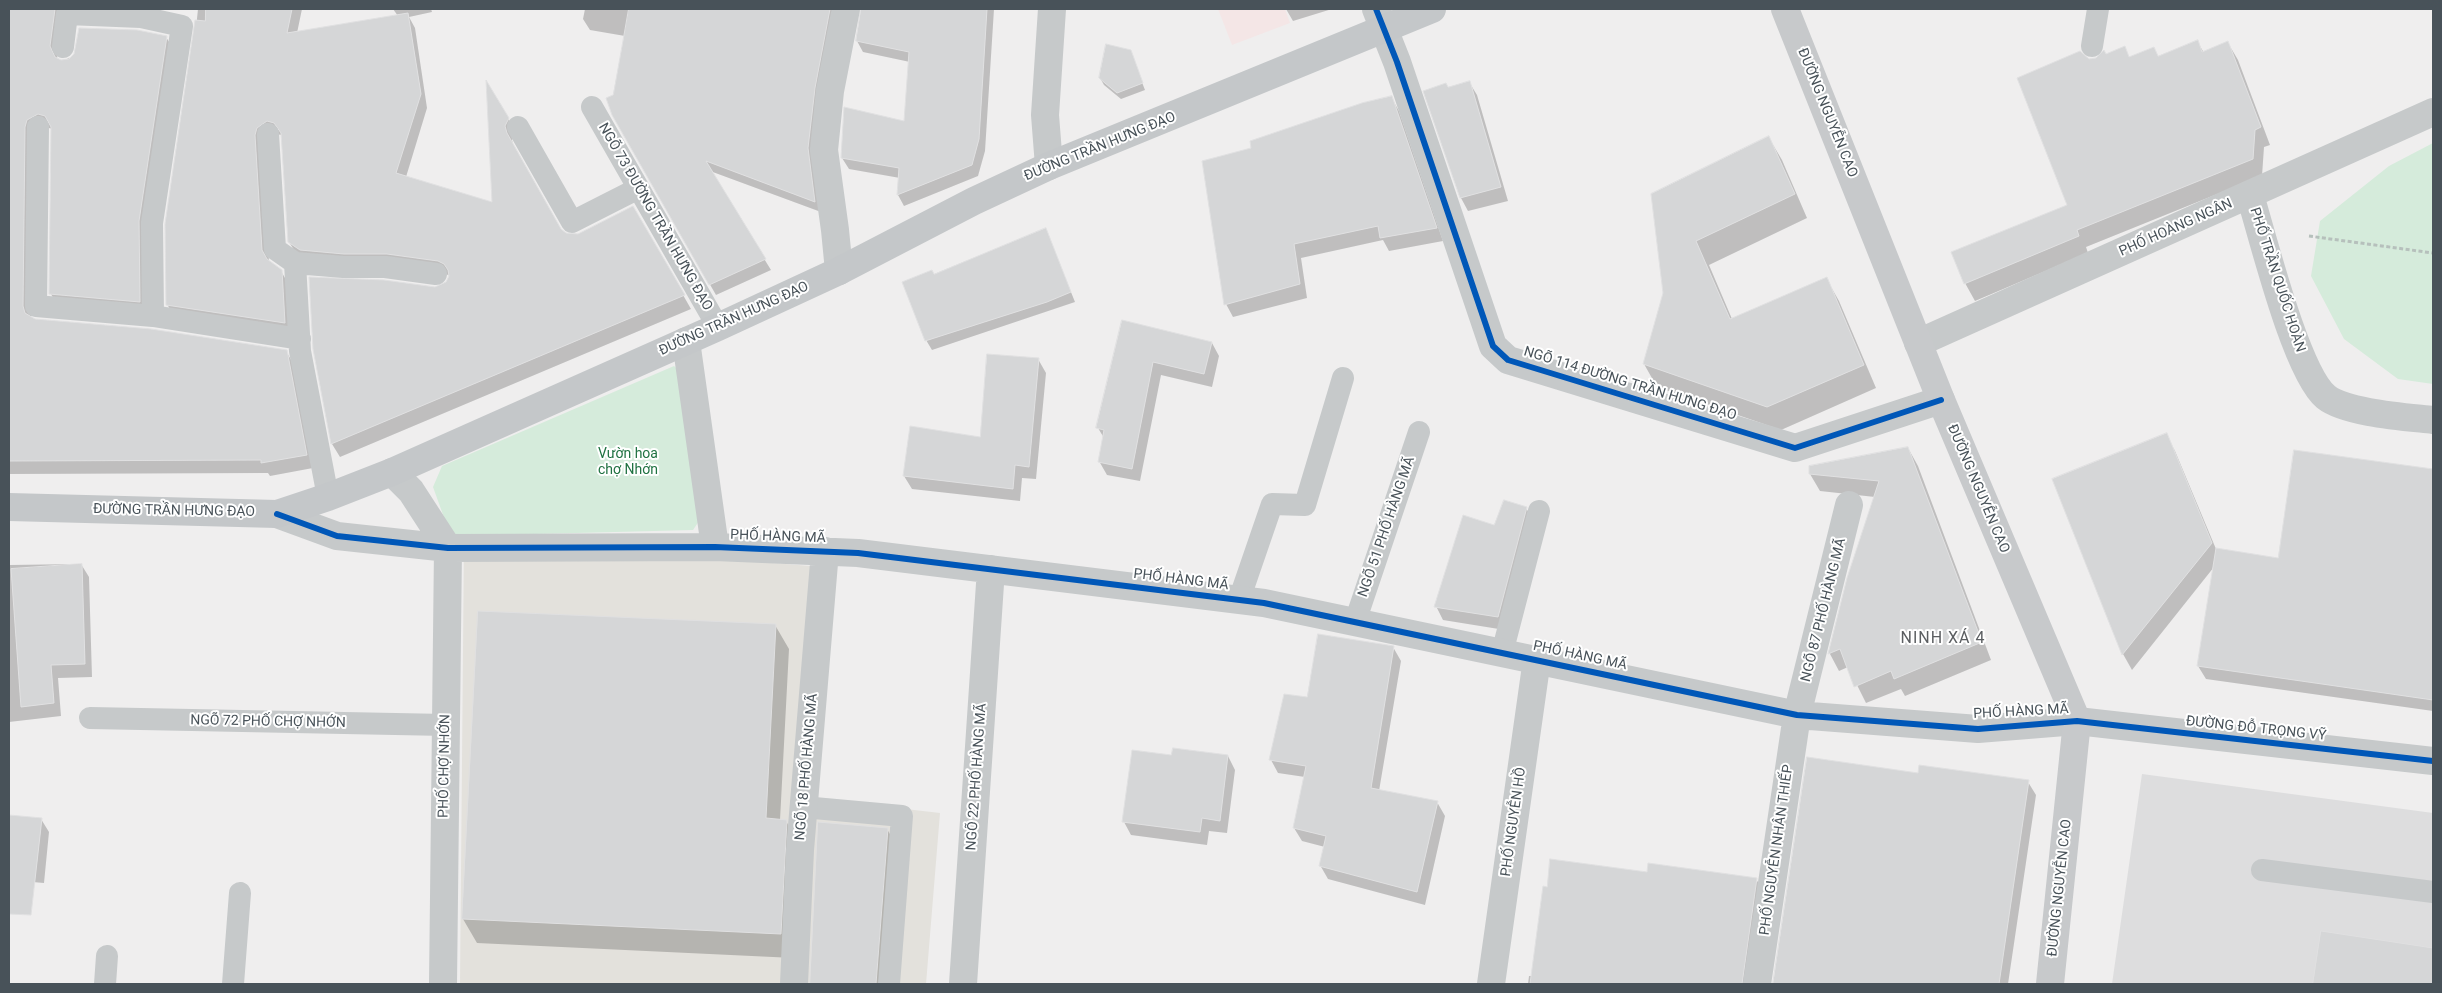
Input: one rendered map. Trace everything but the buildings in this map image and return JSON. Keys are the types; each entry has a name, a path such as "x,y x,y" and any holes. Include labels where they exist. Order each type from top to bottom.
{"main road":[{"name":"ĐƯỜNG TRẦN HƯNG ĐẠO","path":"9,508 277,514 328,497 392,472 718,327 839,271 974,201 1049,166 1380,19 1432,9"},
{"name":"ĐƯỜNG NGUYỄN CAO","path":"1785,9 1941,400 2077,721 2050,984"}],"street":[{"path":"839,271 824,150 830,92 846,9"},
{"path":"1049,166 1044,115 1052,9"},
{"name":"NGÕ 114 ĐƯỜNG TRẦN HƯNG ĐẠO","path":"1380,19 1397,62 1493,346 1508,360 1795,448 1941,400"},
{"name":"PHỐ HOÀNG NGÂN","path":"1918,342 2433,112"},
{"name":"PHỐ TRẦN QUỐC HOÀN","path":"2250,195 2296,344 2311,377 2326,397 2348,406 2433,420"},
{"path":"686,341 715,547"},
{"path":"392,472 411,491 448,548"},
{"name":"NGÕ 87 PHỐ HÀNG MÃ","path":"1797,715 1849,505"},
{"name":"PHỐ HÀNG MÃ","path":"277,514 337,536 448,548 715,547 858,552 1264,603 1797,715 1978,729 2077,721"},
{"name":"PHỐ CHỢ NHỚN","path":"443,984 448,548"},
{"name":"NGÕ 18 PHỐ HÀNG MÃ","path":"794,984 803,807 825,551"},
{"name":"NGÕ 22 PHỐ HÀNG MÃ","path":"963,984 991,569"},
{"name":"PHỐ NGUYỄN HỒ","path":"1491,984 1537,659"},
{"name":"PHỐ NGUYỄN NHÂN THIẾP","path":"1757,984 1797,715"},
{"name":"ĐƯỜNG ĐỖ TRỌNG VỸ","path":"2077,721 2433,761"}],"lane":[{"path":"2092,46 2098,9"},
{"path":"63,48 67,14 141,13 182,26 152,223 153,316"},
{"name":"NGÕ 73 ĐƯỜNG TRẦN HƯNG ĐẠO","path":"592,107 637,189 700,293 718,327"},
{"path":"38,127 36,306 153,316 300,339"},
{"path":"518,127 572,222 637,189"},
{"path":"268,134 275,249 295,263 344,267 385,267 436,274"},
{"path":"295,263 300,351 328,497"},
{"path":"1240,600 1272,504 1305,504 1343,378"},
{"name":"NGÕ 51 PHỐ HÀNG MÃ","path":"1355,622 1419,432"},
{"path":"1502,652 1539,511"},
{"name":"NGÕ 72 PHỐ CHỢ NHỚN","path":"90,718 446,725"},
{"path":"803,807 902,816 889,984"},
{"path":"2262,870 2433,892"},
{"path":"234,984 240,892"},
{"path":"105,984 107,956"}],"path":[{"path":"2309,236 2433,253"}],"shaded area":[{"path":"1218,9 1285,9 1290,23 1232,45"},
{"path":"464,538 835,568 811,798 940,813 926,984 460,984"},
{"path":"2142,774 2433,813 2433,984 2112,984"}],"green space":[{"path":"2433,143 2433,384 2398,379 2344,339 2311,276 2320,221 2389,166"},
{"name":"Vườn hoa chợ Nhớn","path":"674,366 686,377 705,512 693,530 459,536 450,534 433,487 442,466"}],"cycle path":[{"path":"1376,9 1397,62 1493,346 1508,360 1795,448 1941,400"},
{"path":"277,514 337,536 448,548 715,547 858,553 1264,603 1797,715 1978,729 2077,721 2433,761"}],"district":[{"name":"NINH XÁ 4","path":"1943,639"}]}
